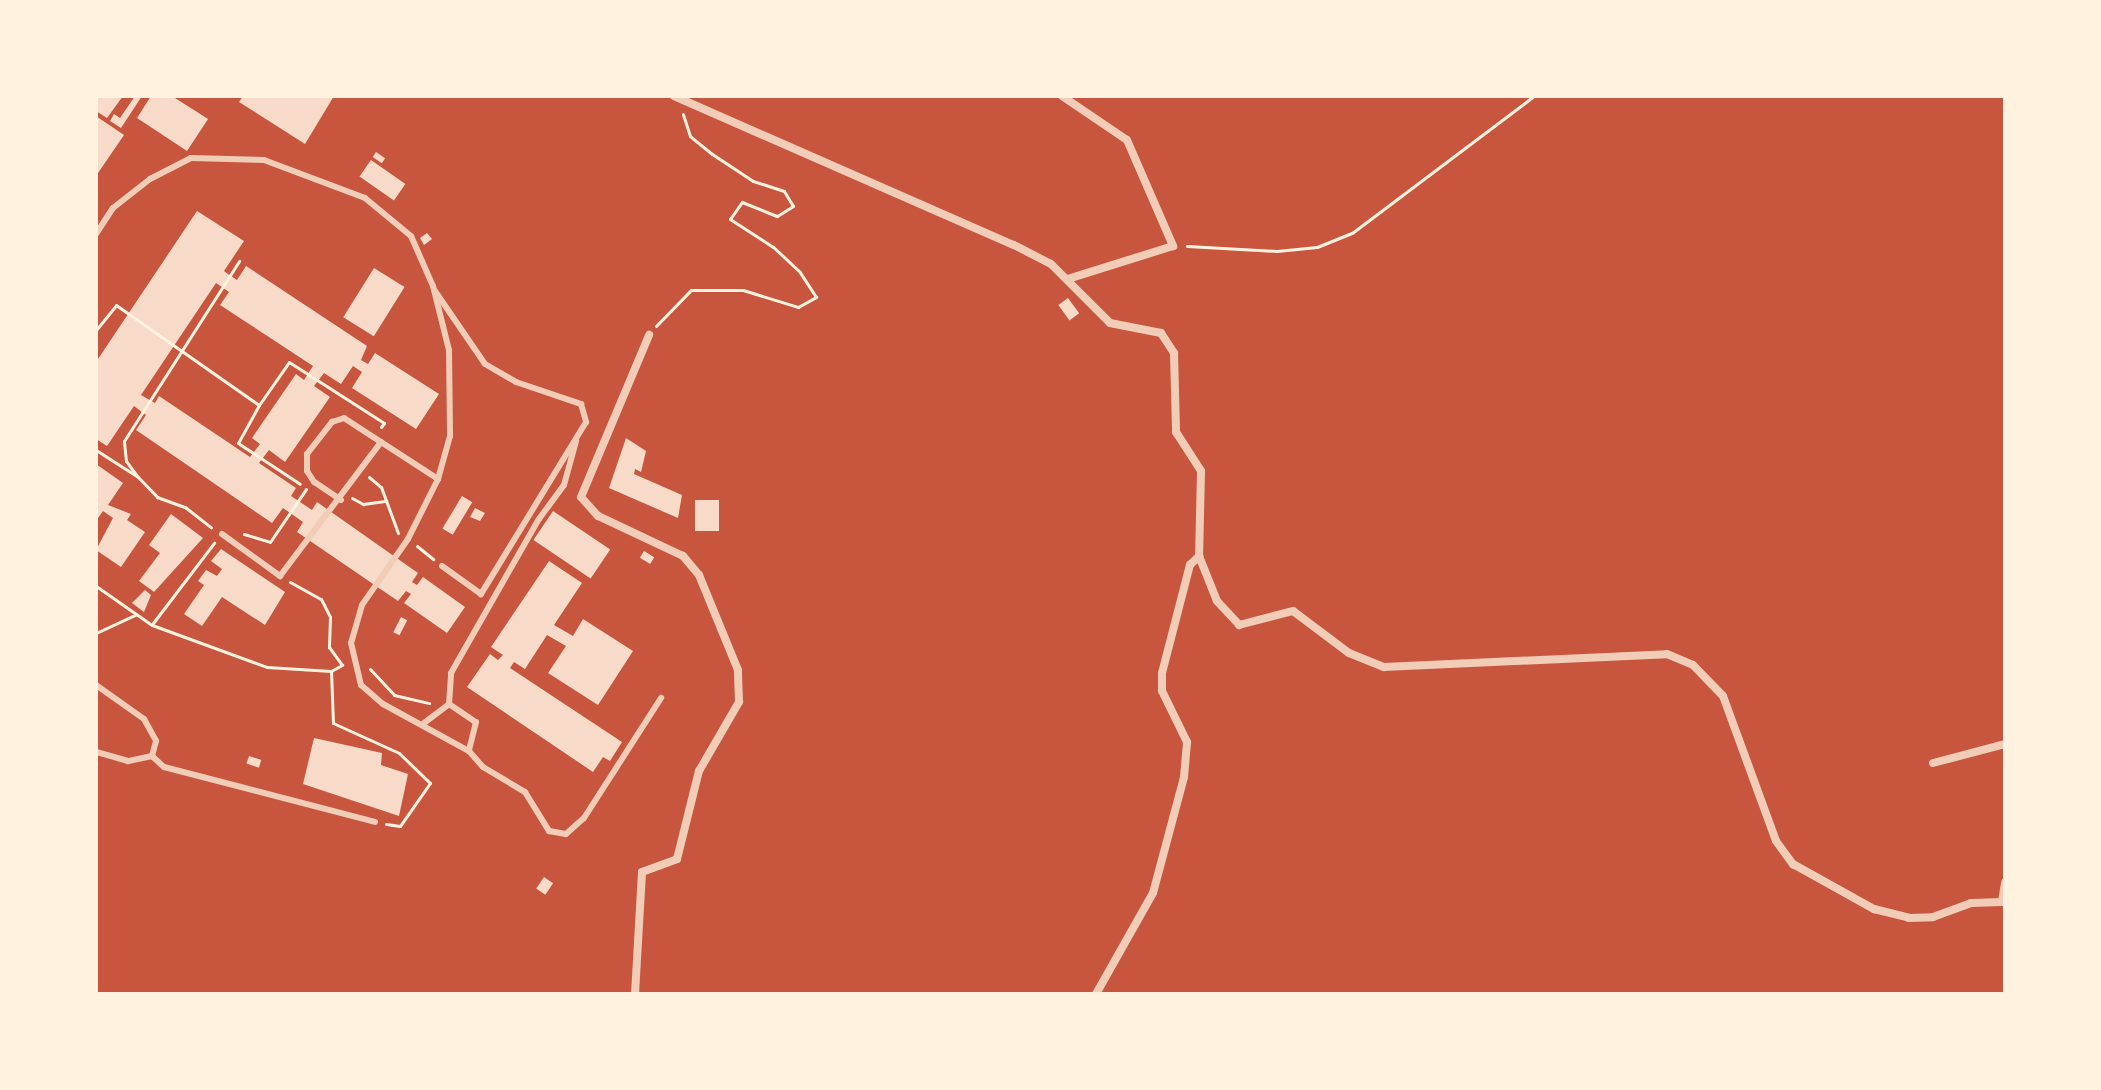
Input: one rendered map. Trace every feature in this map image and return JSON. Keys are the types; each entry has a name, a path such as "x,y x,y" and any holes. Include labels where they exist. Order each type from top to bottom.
{"street":[{"path":"1062,96 1127,140 1173,246 1068,279"},
{"path":"678,98 854,178 928,204 1051,264 1110,323 1142,325 1170,342 1176,432 1203,480 1199,556 1217,601 1239,625 1293,611 1349,653 1384,667 1667,654 1693,665 1723,696 1776,841 1793,864 1815,879 1874,909 1909,918 1933,917 1971,903 2002,902 2005,882"},
{"path":"635,994 642,872 677,859 699,771 739,702 738,670 699,575 683,556 598,516 581,497 649,335"},
{"path":"1096,994 1153,893 1184,777 1187,742 1162,691 1162,673 1190,565 1199,556"},
{"path":"1933,763 2005,744"}],"lane":[{"path":"96,234 113,208 150,179 191,158 264,160 365,198 411,236 433,286 449,350 450,436 438,479 408,539 362,605 351,643 361,685 383,704 424,723 469,751 483,767 525,792 549,831 566,834 584,818 661,698"},
{"path":"433,286 485,364 516,382 581,404 586,422 481,594 442,566"},
{"path":"344,496 314,482 307,471 307,454 332,422 344,418 438,479"},
{"path":"424,723 449,704 451,673 564,485 579,432"},
{"path":"222,534 280,576 344,496 381,442"},
{"path":"96,685 144,719 156,741 152,756"},
{"path":"449,704 476,722 469,751"},
{"path":"96,752 128,761 152,756"},
{"path":"152,756 164,767 375,822"}],"path":[{"path":"1173,246 1277,251 1329,242 1401,198 1534,96"},
{"path":"649,335 691,290 743,290 798,307 816,297 800,272 730,219 742,202 777,216 793,206 784,191 753,181 690,136 678,98"},
{"path":"239,261 124,441 126,461 138,477 157,497 185,507 222,534 254,533 270,542 306,489 238,443 259,405 289,362 384,423 374,437"},
{"path":"96,330 116,305 259,405"},
{"path":"96,450 138,477"},
{"path":"361,471 381,487 398,533 442,566"},
{"path":"344,496 363,504 385,501"},
{"path":"152,625 222,534"},
{"path":"96,586 152,625 267,667 331,671 342,665"},
{"path":"96,633 135,615"},
{"path":"331,671 333,723 399,753 430,783 400,826 375,822"}],"building":[{"path":"96,96 123,96 107,118 96,111"},
{"path":"135,96 142,96 121,128 110,121 114,114 120,118"},
{"path":"151,96 172,96 208,119 187,151 137,118"},
{"path":"243,96 334,96 305,144 239,102"},
{"path":"96,116 124,135 96,176"},
{"path":"376,152 385,158 382,163 373,157"},
{"path":"371,160 405,184 394,200 360,176"},
{"path":"197,211 244,241 224,271 237,280 246,266 367,346 361,360 368,364 375,353 439,394 416,429 352,388 362,372 353,366 341,384 324,373 314,386 330,397 285,462 269,450 259,463 296,488 291,496 312,510 317,502 418,573 412,582 417,585 423,577 465,607 447,633 404,603 411,594 406,591 398,601 297,532 303,522 283,508 272,523 136,430 146,415 134,406 107,446 96,439 96,362","holes":["216,283 229,292 220,305 313,366 304,380 296,374 252,438 260,444 250,457 159,396 155,403 141,395"]},
{"path":"427,233 432,239 424,245 420,238"},
{"path":"374,268 405,287 374,336 343,317"},
{"path":"1068,298 1079,313 1069,320 1058,305"},
{"path":"626,438 646,451 641,472 635,469 634,474 682,495 678,518 609,488"},
{"path":"96,464 123,483 108,505 131,514 127,520 145,532 121,567 96,550 113,518 103,511 96,521"},
{"path":"462,496 472,502 453,535 442,529"},
{"path":"695,500 719,500 719,531 695,531"},
{"path":"475,508 485,513 480,521 470,517"},
{"path":"553,511 610,550 591,579 533,540"},
{"path":"171,514 203,538 154,592 139,581 160,553 149,545"},
{"path":"221,549 285,592 265,625 222,597 202,626 184,614 204,585 198,581 206,570 217,576 222,569 211,561"},
{"path":"644,551 654,557 650,564 640,558"},
{"path":"549,561 582,583 554,625 573,636 583,619 633,651 598,705 548,673 566,646 547,635 525,669 514,662 510,668 622,742 610,761 603,757 593,772 467,687 490,654 498,660 503,655 491,647"},
{"path":"145,590 151,595 144,612 132,603"},
{"path":"401,617 407,620 400,635 393,632"},
{"path":"314,738 382,753 381,765 408,774 399,816 303,784"},
{"path":"249,756 261,760 259,768 247,764"},
{"path":"544,877 553,883 545,895 536,889"}]}
